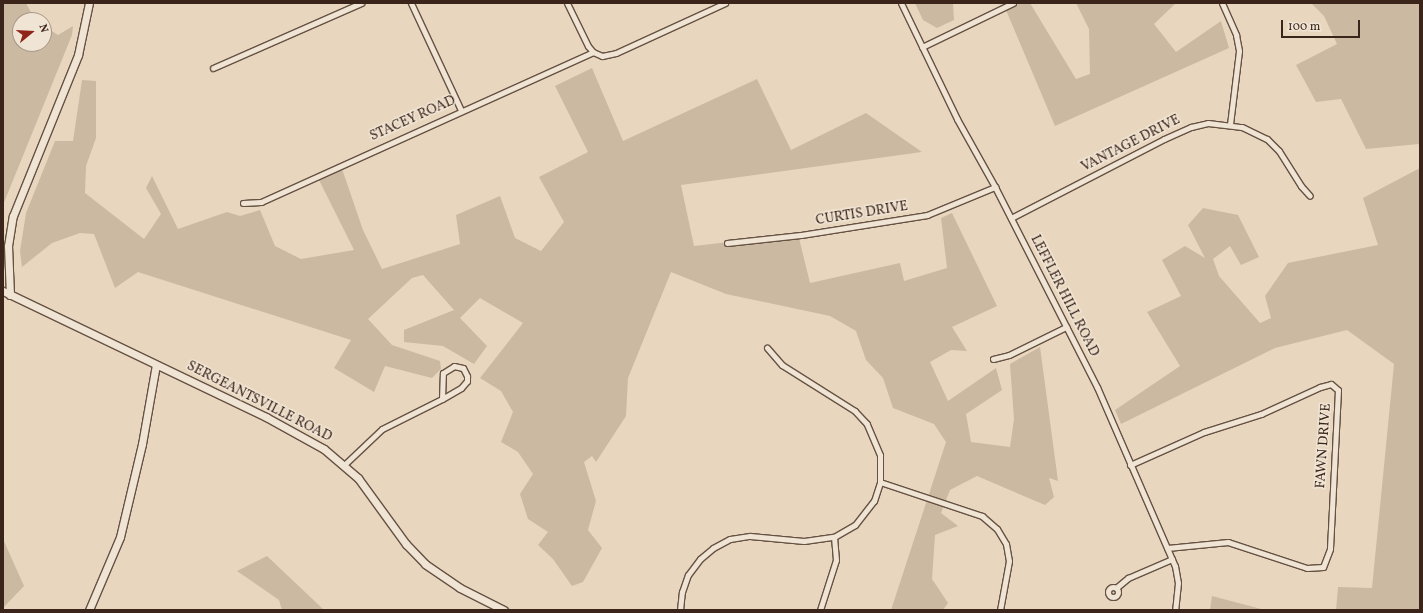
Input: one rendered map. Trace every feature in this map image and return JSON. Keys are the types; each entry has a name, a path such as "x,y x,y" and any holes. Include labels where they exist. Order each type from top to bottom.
{"main road":[{"path":"6,293 8,246 13,216 78,55 89,3"},
{"name":"SERGEANTSVILLE ROAD","path":"6,293 298,433 344,464 367,488 406,544 425,564 460,588 504,610"},
{"path":"89,610 120,537 142,444 156,365"}],"street":[{"path":"212,68 361,3"},
{"path":"411,3 461,110"},
{"path":"568,3 593,52 602,56 616,53 725,3"},
{"name":"LEFFLER HILL ROAD","path":"901,3 963,131 995,187 1097,387 1172,559 1178,583 1175,610"},
{"path":"922,47 1013,3"},
{"path":"1222,3 1236,35 1239,51 1230,124"},
{"name":"STACEY ROAD","path":"243,203 261,202 461,110 593,52"},
{"name":"VANTAGE DRIVE","path":"1011,218 1182,130 1208,123 1230,124 1250,130 1270,142 1285,158 1300,186 1310,196"},
{"name":"CURTIS DRIVE","path":"727,243 801,235 927,215 995,187"},
{"path":"993,359 1009,355 1066,327"},
{"path":"680,610 682,592 693,566 706,553 721,543 750,536 804,541 834,537 855,525 866,514 874,501 880,482 880,455 867,424 855,412 782,365 766,348"},
{"path":"344,464 382,429 442,399 465,384 467,376 463,368 454,366 443,373 442,399"},
{"name":"FAWN DRIVE","path":"1130,465 1204,432 1261,414 1320,387 1331,384 1338,390 1330,549 1323,567 1307,568 1228,542 1167,548"},
{"path":"880,482 982,516 997,529 1006,544 1009,561 1000,610"},
{"path":"820,610 836,560 834,537"},
{"path":"1116,588 1128,578 1172,559"}],"shaded area":[{"path":"3,3 26,3 31,12 12,12 12,52 52,52 52,31 58,35 73,26 72,35 3,205"},
{"path":"915,3 953,3 954,20 937,28 923,20"},
{"path":"1003,3 1030,3 1076,79 1090,74 1089,29 1076,3 1176,3 1154,24 1176,52 1221,21 1229,48 1055,126"},
{"path":"1311,3 1420,3 1420,146 1419,144 1366,149 1341,99 1316,102 1296,65 1337,44 1324,16"},
{"path":"592,68 623,141 757,79 791,150 866,113 922,152 681,185 694,246 798,234 810,283 900,263 904,281 947,268 941,218 952,213 997,306 952,327 967,351 951,350 930,362 948,401 996,368 1002,390 966,414 971,442 1010,447 1014,419 1010,364 1040,347 1058,481 1049,478 1054,497 1045,505 977,476 950,490 941,513 958,526 935,535 932,579 948,603 943,610 891,610 946,442 934,424 893,408 883,378 866,360 856,331 830,316 726,294 671,272 628,378 626,416 596,462 592,456 584,462 596,501 588,530 602,548 583,582 572,586 553,559 538,545 548,532 528,519 520,494 533,474 518,452 501,442 513,412 501,391 480,378 523,323 480,298 460,318 487,346 474,364 443,346 404,342 404,330 454,310 423,275 412,278 368,319 392,345 440,361 441,369 432,378 385,366 374,392 334,368 351,340 138,272 115,288 94,234 80,233 52,243 22,267 20,251 26,213 55,141 73,141 82,80 96,81 96,138 86,166 85,193 144,239 161,214 146,188 152,176 178,229 227,212 240,216 260,210 275,246 301,259 354,250 316,174 340,163 363,230 382,269 460,244 456,215 500,196 515,238 541,251 564,222 539,177 588,152 555,86"},
{"path":"1420,168 1420,610 1336,610 1338,587 1372,588 1394,364 1347,330 1275,348 1121,424 1115,410 1180,366 1147,312 1181,296 1162,260 1185,246 1205,258 1188,225 1203,208 1238,215 1259,257 1241,265 1230,246 1213,259 1219,276 1260,323 1271,318 1265,296 1288,263 1378,245 1363,198"},
{"path":"3,539 24,586 3,608"},
{"path":"267,556 324,610 282,610 279,600 237,571"},
{"path":"1212,596 1265,610 1210,610"}]}
